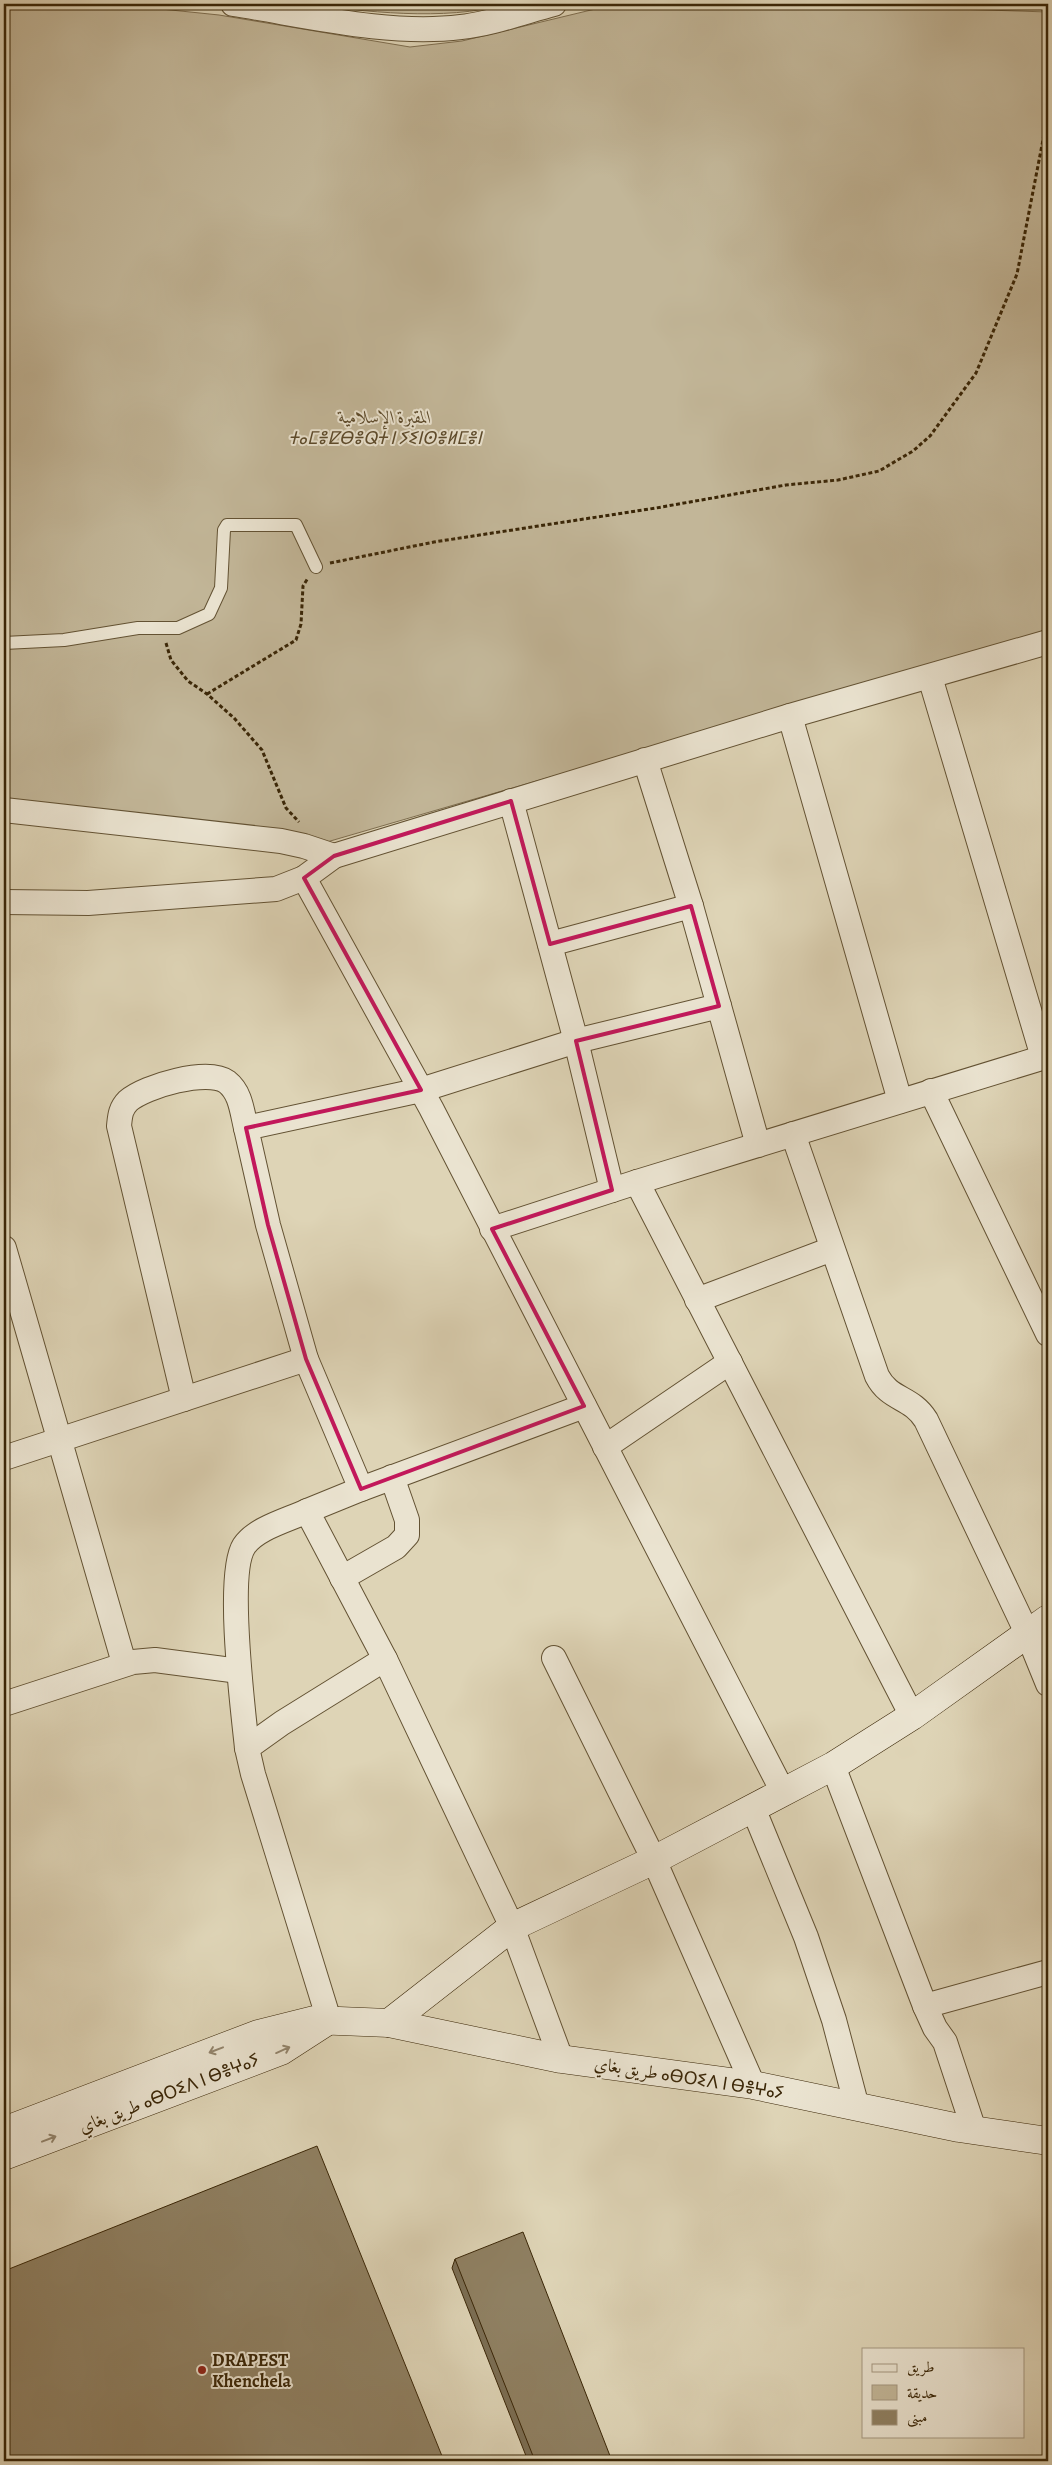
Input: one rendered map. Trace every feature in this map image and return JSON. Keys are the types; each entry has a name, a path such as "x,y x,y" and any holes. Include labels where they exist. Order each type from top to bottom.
{"main road":[{"path":"389,2022 512,1927 654,1860 833,1766 912,1716 1038,1627"},
{"name":"طريق بغاي ⴰⴱⵔⵉⴷ ⵏ ⴱⴻⵖⴰⵢ","path":"4,2156 281,2051 329,2020"},
{"name":"طريق بغاي ⴰⴱⵔⵉⴷ ⵏ ⴱⴻⵖⴰⵢ","path":"4,2131 258,2034 296,2022 329,2020 389,2022 561,2059 753,2085 966,2129 1048,2141"}],"street":[{"path":"232,4 384,28 423,29 462,27 554,4"},
{"path":"4,902 88,903 276,889 304,878 334,856 790,716 1048,642"},
{"path":"492,1229 758,1144 1046,1056 930,676"},
{"path":"790,716 900,1101"},
{"path":"645,760 691,906 758,1144"},
{"path":"511,801 576,1041 612,1190"},
{"path":"4,810 281,841 334,856"},
{"path":"304,878 421,1090 783,1792"},
{"path":"550,944 691,906"},
{"path":"246,1128 421,1090 576,1041 719,1006"},
{"path":"184,1399 119,1126 121,1111 128,1101 148,1090 186,1079 216,1076 228,1083 238,1096 268,1225 306,1359 361,1488"},
{"path":"931,1091 1048,1334"},
{"path":"793,1134 877,1376 891,1395 919,1408 926,1420 1038,1627 1048,1684"},
{"path":"637,1182 912,1716"},
{"path":"4,1248 124,1663"},
{"path":"697,1300 832,1249"},
{"path":"4,1458 306,1359"},
{"path":"605,1447 730,1362"},
{"path":"329,2020 253,1774 247,1748 240,1671 236,1580 239,1558 245,1545 255,1535 307,1511 361,1488 584,1406"},
{"path":"342,1578 396,1547 407,1535 408,1520 392,1477"},
{"path":"307,1511 386,1659 512,1927 561,2059"},
{"path":"554,1658 654,1860 753,2085"},
{"path":"247,1748 282,1723 386,1659"},
{"path":"4,1704 124,1663 155,1660 240,1671"},
{"path":"833,1766 925,2006 935,2028 945,2042 966,2129"},
{"path":"752,1808 806,1937 834,2020 857,2107"},
{"path":"925,2006 1048,1972"},
{"path":"1018,1981 1048,1986"}],"lane":[{"path":"4,643 64,640 138,628 178,628 210,614 221,588 224,530 228,525 296,524 316,567"}],"path":[{"path":"207,694 296,640 301,624 303,586 316,567 434,542 656,508 786,485 838,480 879,471 904,456 930,436 976,373 1017,274 1048,114"},
{"path":"161,628 171,660 188,681 207,694 234,718 262,750 286,808 304,827"}],"highlighted area":[{"path":"511,801 550,944 691,906 719,1006 576,1041 612,1190 492,1229 584,1406 361,1489 306,1359 268,1225 246,1128 421,1090 304,878 334,856"}],"green space":[{"name":"المقبرة الإسلامية ⵜⴰⵎⴻⵇⴱⴻⵕⵜ ⵏ ⵢⵉⵏⵙⴻⵍⵎⴻⵏ","path":"4,4 113,4 219,15 410,47 462,41 616,4 800,4 1048,12 1048,632 320,844 4,808"},
{"path":"299,4 508,4 457,13 430,14 377,12"}],"building":[{"name":"DRAPEST Khenchela","path":"317,2146 444,2461 4,2461 4,2271"},
{"path":"523,2232 612,2461 535,2461 455,2259"}],"place":[{"name":"DRAPEST Khenchela","path":"202,2370"}]}
